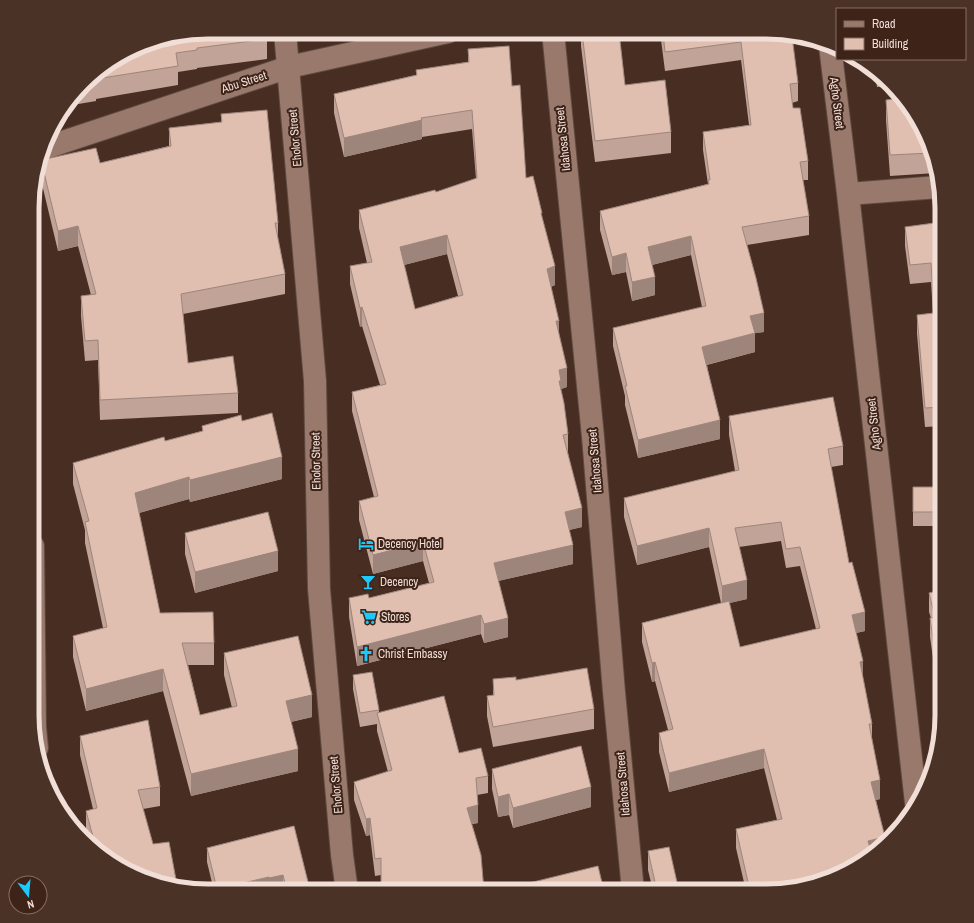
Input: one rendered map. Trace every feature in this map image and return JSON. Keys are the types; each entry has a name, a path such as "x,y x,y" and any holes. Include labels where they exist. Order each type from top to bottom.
{"street":[{"name":"Eholor Street","path":"286,39 315,382 318,589 342,855 346,884"},
{"name":"Abu Street","path":"51,146 289,67 416,39"},
{"name":"Idahosa Street","path":"554,39 593,437 614,692 632,884"},
{"name":"Agho Street","path":"831,52 915,795"},
{"path":"848,194 934,187"}],"building":[{"path":"197,39 267,39 197,48 197,50 176,53 178,66 100,78 114,67 133,56 175,42"},
{"path":"583,39 620,39 625,85 665,80 671,132 595,141"},
{"path":"664,39 777,39 793,41 798,83 790,84 793,108 800,108 808,161 800,162 809,216 742,227 764,313 750,316 755,333 702,347 720,420 638,440 613,328 706,306 691,236 648,247 655,277 632,282 626,253 612,257 600,211 709,184 708,180 710,180 703,132 751,125 741,42 665,52"},
{"path":"509,46 512,86 520,85 526,178 533,176 555,266 547,269 559,321 556,321 567,368 559,370 561,381 559,381 564,403 568,434 563,435 582,508 565,512 573,545 494,563 508,618 484,624 481,615 357,647 349,598 368,594 369,598 434,582 423,542 373,555 359,501 378,496 352,392 386,384 362,307 360,308 350,266 372,262 359,210 435,190 436,192 477,178 472,110 421,118 422,120 344,138 334,94 417,75 416,70 469,62 468,49","holes":["447,235 463,295 415,309 400,247"]},
{"path":"895,99 907,114 918,133 926,153 890,155 886,100"},
{"path":"267,110 278,223 275,223 285,274 181,294 188,363 233,356 238,393 100,400 98,340 85,341 81,296 96,294 78,226 58,231 43,170 47,159 96,148 100,163 171,146 169,128 222,122 221,114"},
{"path":"935,223 935,407 925,408 917,315 934,313 931,263 910,265 905,227"},
{"path":"833,397 843,446 828,449 849,563 852,562 865,612 852,615 863,661 860,662 872,724 869,724 880,780 871,782 885,836 868,841 870,848 841,867 820,875 788,883 748,884 736,829 782,819 764,749 669,773 659,733 673,729 655,662 652,663 642,623 729,601 740,647 820,628 800,547 786,549 781,522 735,528 747,580 722,586 709,528 637,546 624,498 739,470 729,416"},
{"path":"272,413 282,457 190,480 189,477 135,493 160,613 213,612 214,643 182,643 200,715 237,706 224,653 298,636 312,695 286,701 298,749 191,774 163,669 86,689 73,636 107,627 85,522 89,521 73,463 164,437 165,441 203,431 202,426 241,415 242,421"},
{"path":"913,487 935,487 935,512 913,512"},
{"path":"268,512 278,551 195,572 185,533"},
{"path":"935,592 935,617 929,593"},
{"path":"935,617 935,654 930,618"},
{"path":"587,668 594,709 493,727 487,696 494,695 493,679 516,677 516,680"},
{"path":"372,672 379,710 360,713 353,675"},
{"path":"444,696 459,753 481,748 488,776 476,778 478,805 467,808 481,855 483,884 381,884 381,858 375,859 370,818 366,819 354,782 392,770 377,713"},
{"path":"148,720 160,787 138,790 153,844 169,842 176,881 133,867 114,856 94,839 86,811 97,808 80,736"},
{"path":"581,746 591,787 513,808 509,794 498,797 492,769"},
{"path":"294,826 308,884 285,884 283,875 239,884 216,884 207,848"},
{"path":"669,847 677,884 655,884 648,851"},
{"path":"598,866 602,884 525,884"}],"place":[{"name":"Decency Hotel","path":"366,544"},
{"name":"Decency","path":"368,582"},
{"name":"Stores","path":"369,617"},
{"name":"Christ Embassy","path":"366,654"}]}
